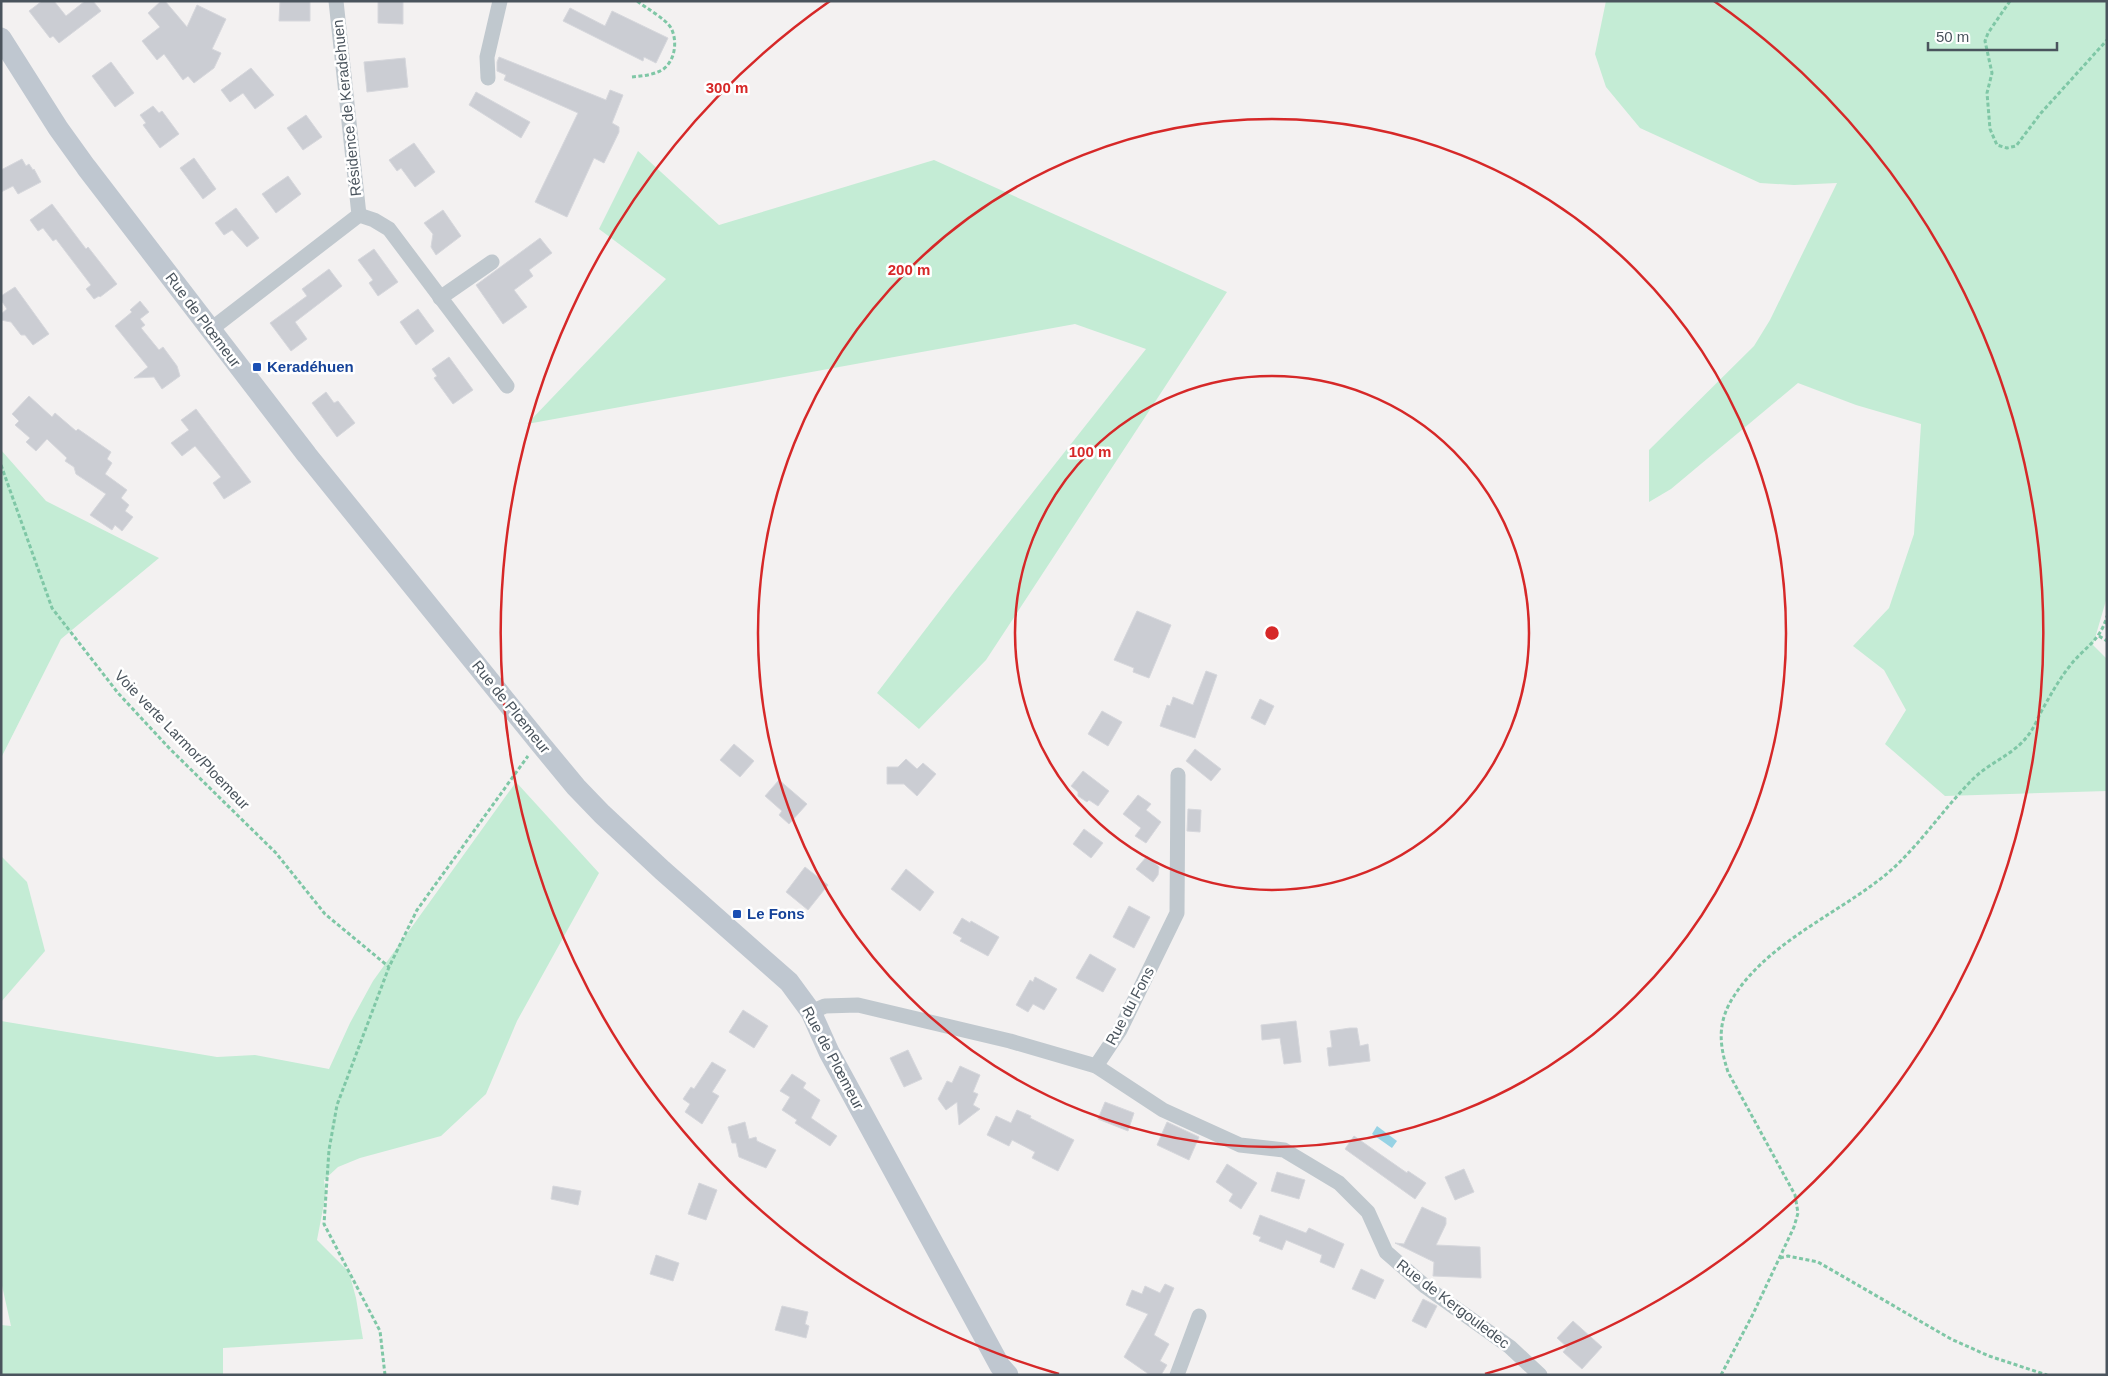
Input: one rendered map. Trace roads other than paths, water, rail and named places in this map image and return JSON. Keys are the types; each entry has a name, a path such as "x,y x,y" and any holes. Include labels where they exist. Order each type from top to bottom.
{"main road":[{"name":"Rue de Plœmeur","path":"1,38 42,104 86,167 210,330 339,496 576,787 662,870 789,982 811,1012 829,1052 991,1349 1008,1375"}],"street":[{"name":"Résidence de Keradehuen","path":"336,1 359,215"},
{"path":"488,78 487,57 500,1"},
{"name":"Résidence de Keradehuen","path":"359,215 374,220 389,230 507,386"},
{"name":"Résidence de Keradehuen","path":"210,330 359,215"},
{"path":"440,298 492,262"},
{"name":"Rue du Fons","path":"1096,1066 1120,1030 1177,913 1178,775"},
{"path":"811,1012 825,1006 858,1006 1010,1041 1096,1066"},
{"name":"Rue de Kergouledec","path":"1096,1066 1163,1110 1240,1145 1284,1150 1339,1184 1368,1212 1386,1252 1426,1287 1510,1347 1540,1375"},
{"path":"1177,1375 1199,1316"}],"water":[{"path":"1377,1126 1397,1141 1392,1148 1372,1134"}],"place":[{"name":"Keradéhuen","path":"257,367"},
{"name":"Le Fons","path":"737,914"}]}
